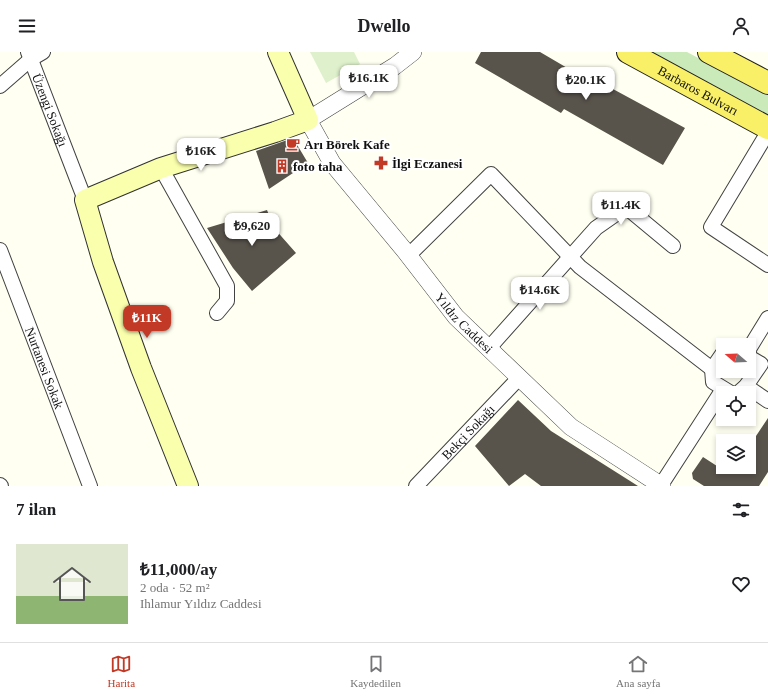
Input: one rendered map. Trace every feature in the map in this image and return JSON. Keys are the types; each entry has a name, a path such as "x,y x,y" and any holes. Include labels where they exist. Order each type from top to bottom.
{"main road":[{"name":"Yıldız Caddesi","path":"278,52 308,120"},
{"name":"Barbaros Bulvarı","path":"628,52 768,128"},
{"path":"709,52 768,83"},
{"path":"188,486 141,368 103,262 85,200 161,168 308,120"}],"street":[{"path":"308,120 395,66 413,52"},
{"name":"Üzengi Sokağı","path":"0,86 34,54 85,200"},
{"name":"Yıldız Caddesi","path":"308,120 332,162 409,255 456,317 571,427 662,486"},
{"path":"768,132 711,227 768,264"},
{"path":"161,168 227,286 227,301 217,313"},
{"path":"409,255 491,174 580,267 712,368"},
{"path":"489,348 596,228 626,207 673,246"},
{"name":"Nurtanesi Sokak","path":"0,250 90,486"},
{"path":"756,338 768,318"},
{"path":"756,361 761,364 756,371"},
{"path":"716,363 712,368 713,382 719,386"},
{"name":"Bekçi Sokağı","path":"416,486 519,378"},
{"path":"756,396 768,401"},
{"path":"662,486 716,407"}],"green space":[{"path":"310,52 354,52 360,64 326,83"},
{"path":"650,52 687,52 768,95 768,115"}],"building":[{"path":"481,52 540,52 598,86 600,82 685,128 663,165 564,109 561,113 475,63"},
{"name":"foto taha","path":"293,138 308,163 269,189 256,151"},
{"path":"267,210 274,228 296,253 252,291 233,268 207,228"},
{"path":"518,400 551,431 638,486 541,486 525,474 509,486 475,446"},
{"path":"768,418 768,472 759,486 704,486 693,479 692,473 703,457 716,465 716,474 756,474 756,436"}],"place":[{"name":"Arı Börek Kafe","path":"293,144"},
{"name":"İlgi Eczanesi","path":"381,163"},
{"name":"foto taha","path":"282,166"}]}
